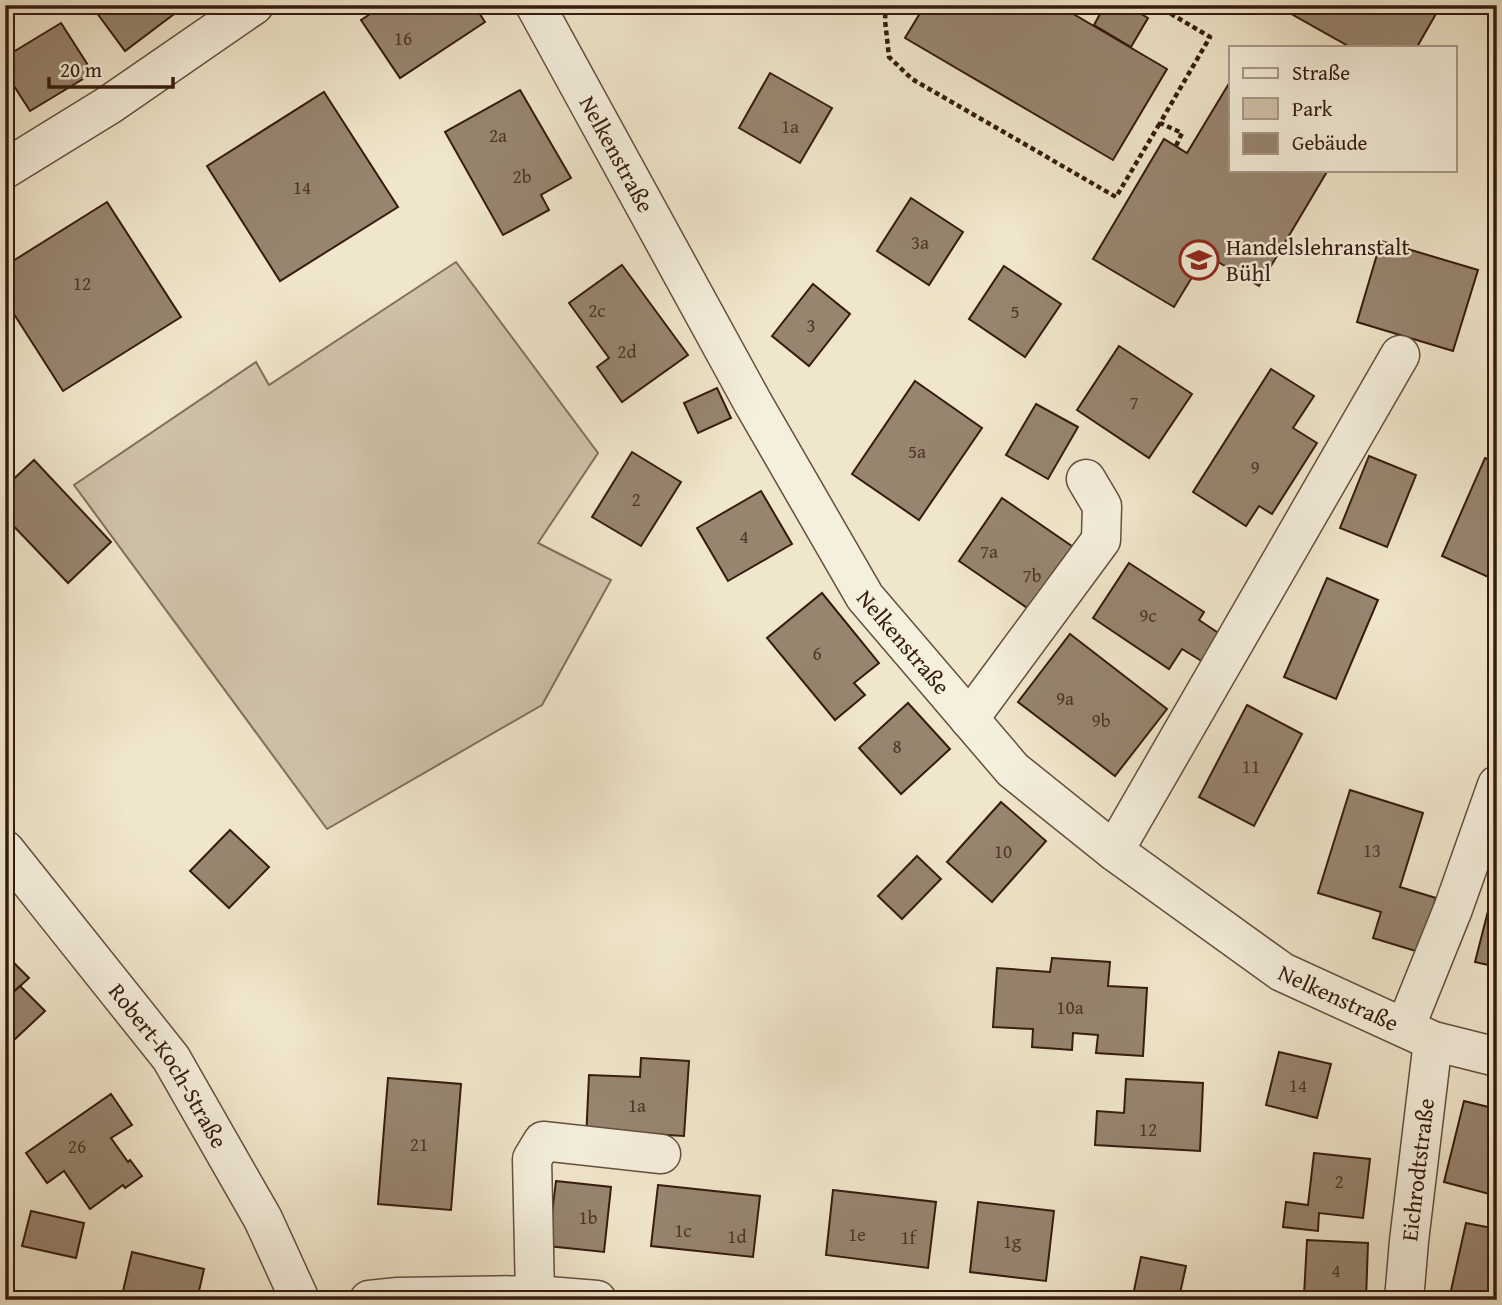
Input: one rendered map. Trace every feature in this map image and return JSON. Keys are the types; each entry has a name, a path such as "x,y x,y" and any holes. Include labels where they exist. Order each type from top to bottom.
{"street":[{"path":"6,167 108,105 254,5"},
{"name":"Nelkenstraße","path":"535,5 753,403 865,597 1013,770 1114,851 1282,972 1419,1034 1497,1057"},
{"path":"1114,851 1400,355"},
{"path":"969,719 1101,540 1102,506 1086,479"},
{"name":"Eichrodtstraße","path":"1404,1300 1419,1034 1453,909 1497,785"},
{"name":"Robert-Koch-Straße","path":"5,850 171,1058 263,1219 300,1300"},
{"path":"535,1295 532,1159 543,1142 661,1154"},
{"path":"389,1299 535,1295 597,1300"}],"path":[{"path":"886,5 889,57 912,79 1116,197 1210,37 1156,5"},
{"path":"1160,123 1182,132 1176,146"}],"green space":[{"path":"456,262 598,453 538,543 611,580 542,705 327,829 74,485 256,362 269,385"}],"building":[{"path":"91,5 186,5 125,51"},
{"path":"384,5 474,5 485,22 400,78 361,20"},
{"path":"925,5 1058,5 1167,69 1113,160 905,38"},
{"path":"1105,5 1126,5 1148,18 1131,47 1094,25"},
{"path":"1292,5 1441,5 1418,46 1348,46 1288,12"},
{"path":"61,23 93,73 30,111 5,72 5,57"},
{"path":"770,73 832,108 800,163 739,128"},
{"path":"1229,83 1229,172 1327,172 1259,286 1196,249 1184,269 1194,274 1174,307 1093,259 1164,139 1187,153"},
{"path":"520,90 571,178 541,195 549,210 503,235 445,132"},
{"path":"324,92 398,207 280,281 207,166"},
{"path":"911,198 963,232 929,285 877,251"},
{"path":"107,202 181,317 63,391 5,300 5,266"},
{"path":"1381,241 1478,270 1453,351 1357,322"},
{"path":"622,265 688,355 622,402 597,367 609,358 569,303"},
{"path":"1004,266 1061,304 1025,357 969,319"},
{"path":"813,284 850,314 809,366 772,336"},
{"path":"1119,346 1192,394 1149,458 1077,410"},
{"path":"1271,369 1314,396 1293,428 1317,443 1272,514 1259,506 1246,526 1193,492"},
{"path":"915,381 982,428 919,520 852,474"},
{"path":"717,388 731,418 698,433 684,403"},
{"path":"1036,404 1078,427 1048,479 1006,455"},
{"path":"632,452 681,482 641,546 592,517"},
{"path":"1369,456 1416,475 1387,547 1340,528"},
{"path":"1485,458 1497,464 1497,581 1442,556"},
{"path":"34,460 111,542 68,583 5,517 5,487"},
{"path":"761,491 792,544 728,581 697,528"},
{"path":"1002,498 1079,551 1036,614 959,561"},
{"path":"1129,563 1204,612 1199,620 1226,638 1208,665 1182,649 1169,669 1093,618"},
{"path":"1327,578 1378,600 1336,699 1284,677"},
{"path":"822,593 879,663 854,683 865,695 835,720 767,638"},
{"path":"1070,634 1167,709 1115,776 1018,702"},
{"path":"908,703 950,749 901,794 859,748"},
{"path":"1247,705 1302,734 1254,826 1199,797"},
{"path":"1350,790 1423,813 1400,887 1436,898 1419,952 1373,938 1381,912 1318,893"},
{"path":"1001,802 1046,841 992,902 947,862"},
{"path":"230,830 269,867 229,908 190,871"},
{"path":"917,856 941,879 902,919 878,896"},
{"path":"1497,876 1497,967 1475,962"},
{"path":"5,954 29,978 5,1000"},
{"path":"1052,958 1110,962 1108,986 1147,988 1143,1056 1096,1053 1098,1035 1073,1033 1072,1050 1032,1047 1033,1029 993,1027 997,968 1050,972"},
{"path":"20,986 45,1011 14,1040 5,1030 5,1000"},
{"path":"1279,1052 1331,1064 1317,1118 1266,1105"},
{"path":"641,1058 689,1061 684,1136 650,1134 586,1140 589,1075 640,1077"},
{"path":"388,1078 461,1084 451,1210 378,1204"},
{"path":"1126,1079 1203,1083 1200,1151 1095,1145 1097,1111 1124,1113"},
{"path":"111,1094 132,1125 111,1138 142,1176 125,1188 123,1185 90,1209 64,1171 47,1183 26,1153"},
{"path":"1464,1101 1497,1109 1497,1196 1444,1182"},
{"path":"1314,1153 1370,1159 1363,1218 1319,1213 1318,1231 1283,1227 1286,1202 1308,1205"},
{"path":"556,1181 611,1187 604,1252 548,1246"},
{"path":"658,1185 760,1196 753,1257 651,1246"},
{"path":"833,1190 936,1202 928,1268 826,1255"},
{"path":"978,1202 1054,1211 1046,1281 970,1272"},
{"path":"31,1211 84,1223 76,1258 22,1246"},
{"path":"1466,1223 1497,1229 1497,1300 1472,1300 1450,1295"},
{"path":"1307,1240 1368,1243 1366,1300 1304,1296"},
{"path":"132,1252 204,1269 197,1300 121,1300"},
{"path":"1141,1257 1186,1266 1179,1298 1187,1300 1132,1300"}],"place":[{"name":"Handelslehranstalt Bühl","path":"1199,260"}]}
